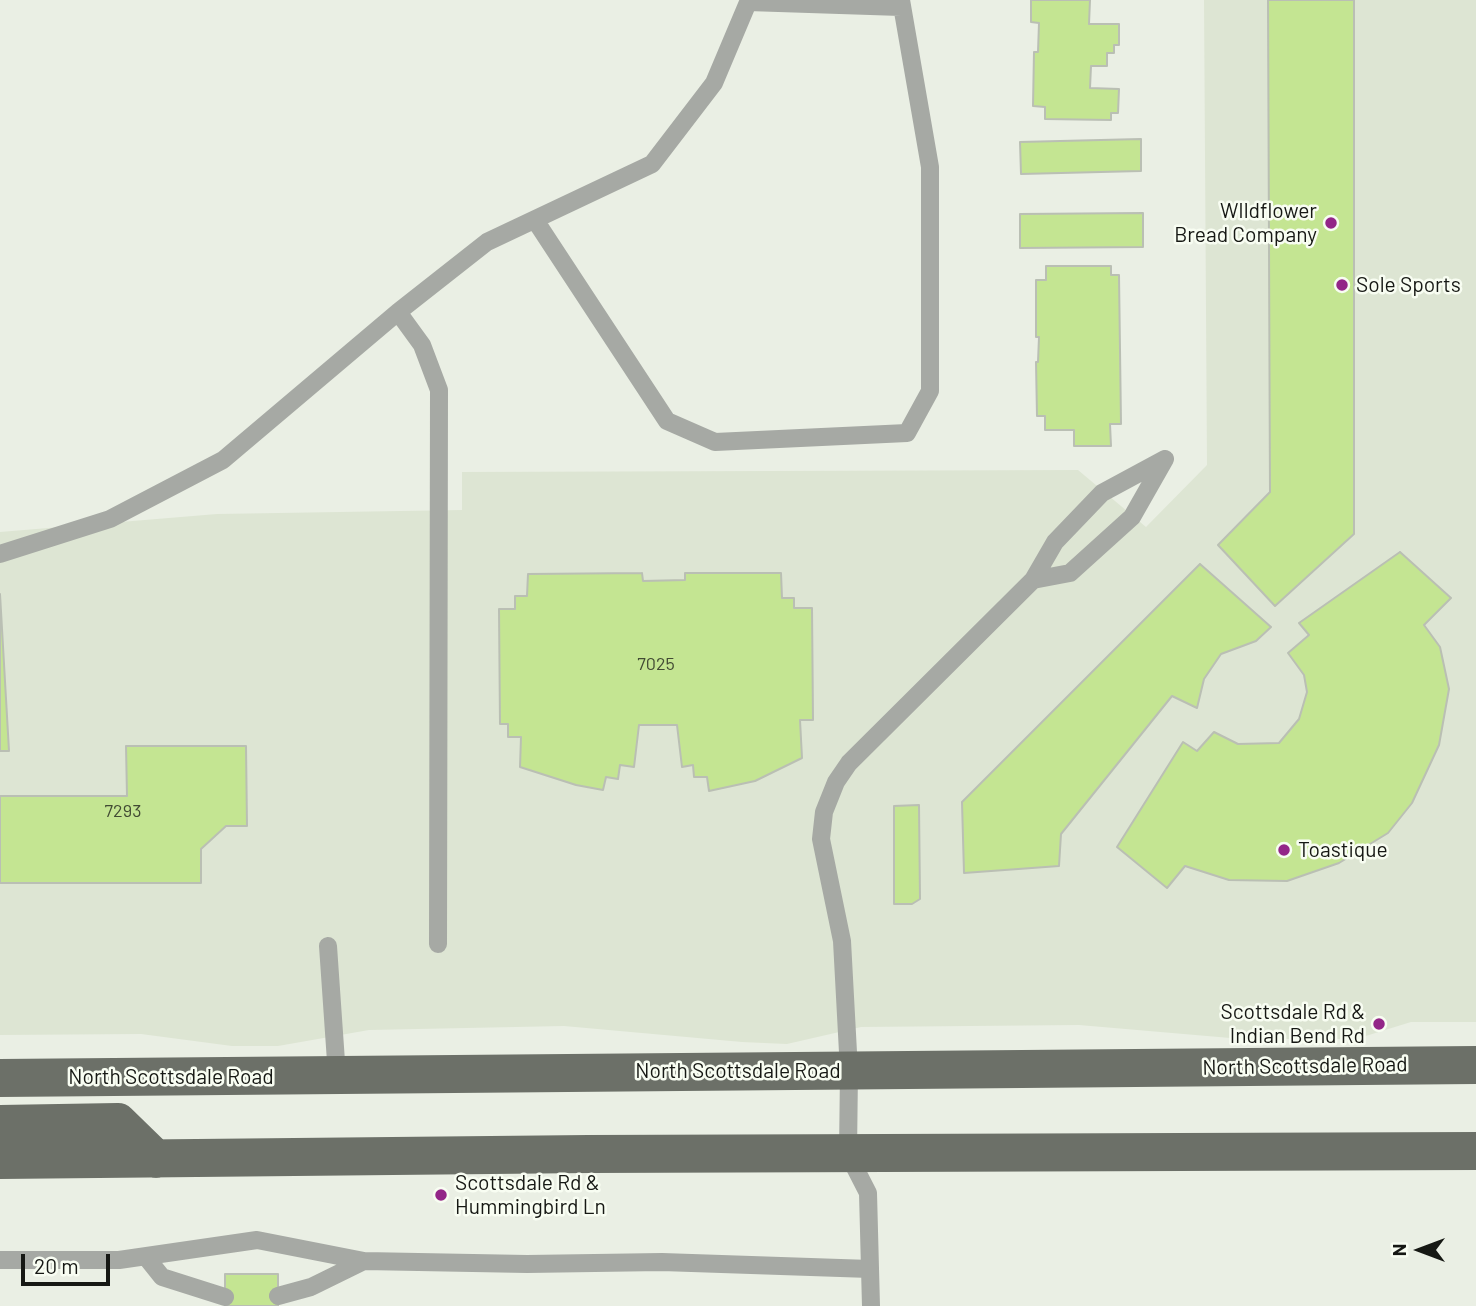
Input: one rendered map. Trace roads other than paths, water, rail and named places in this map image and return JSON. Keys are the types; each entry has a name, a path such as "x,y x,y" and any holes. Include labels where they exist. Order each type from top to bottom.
{"main road":[{"name":"North Scottsdale Road","path":"0,1079 1476,1065"},
{"path":"0,1124 118,1122 156,1159"},
{"path":"0,1160 1476,1151"}],"lane":[{"path":"0,554 110,519 223,460 398,312 487,242 652,164 714,83 748,1 901,4 930,167 930,391 906,433 715,442 667,421 535,220"},
{"path":"398,312 422,345 439,390 438,944"},
{"path":"871,1306 868,1193 848,1154 849,1071 842,941 821,839 824,812 836,782 849,763 1033,580 1055,542 1102,493 1165,459 1124,525 1070,573 1033,580"},
{"path":"328,946 337,1076"},
{"path":"0,1260 146,1258 225,1243 257,1240 364,1261 527,1264 663,1262 870,1269"},
{"path":"146,1258 162,1277 225,1297"},
{"path":"278,1296 311,1287 364,1261"}],"place":[{"name":"WIldflower Bread Company","path":"1331,223"},
{"name":"Sole Sports","path":"1342,285"},
{"name":"Toastique","path":"1284,850"},
{"name":"Scottsdale Rd & Indian Bend Rd","path":"1379,1024"},
{"name":"Scottsdale Rd & Hummingbird Ln","path":"441,1195"}]}
